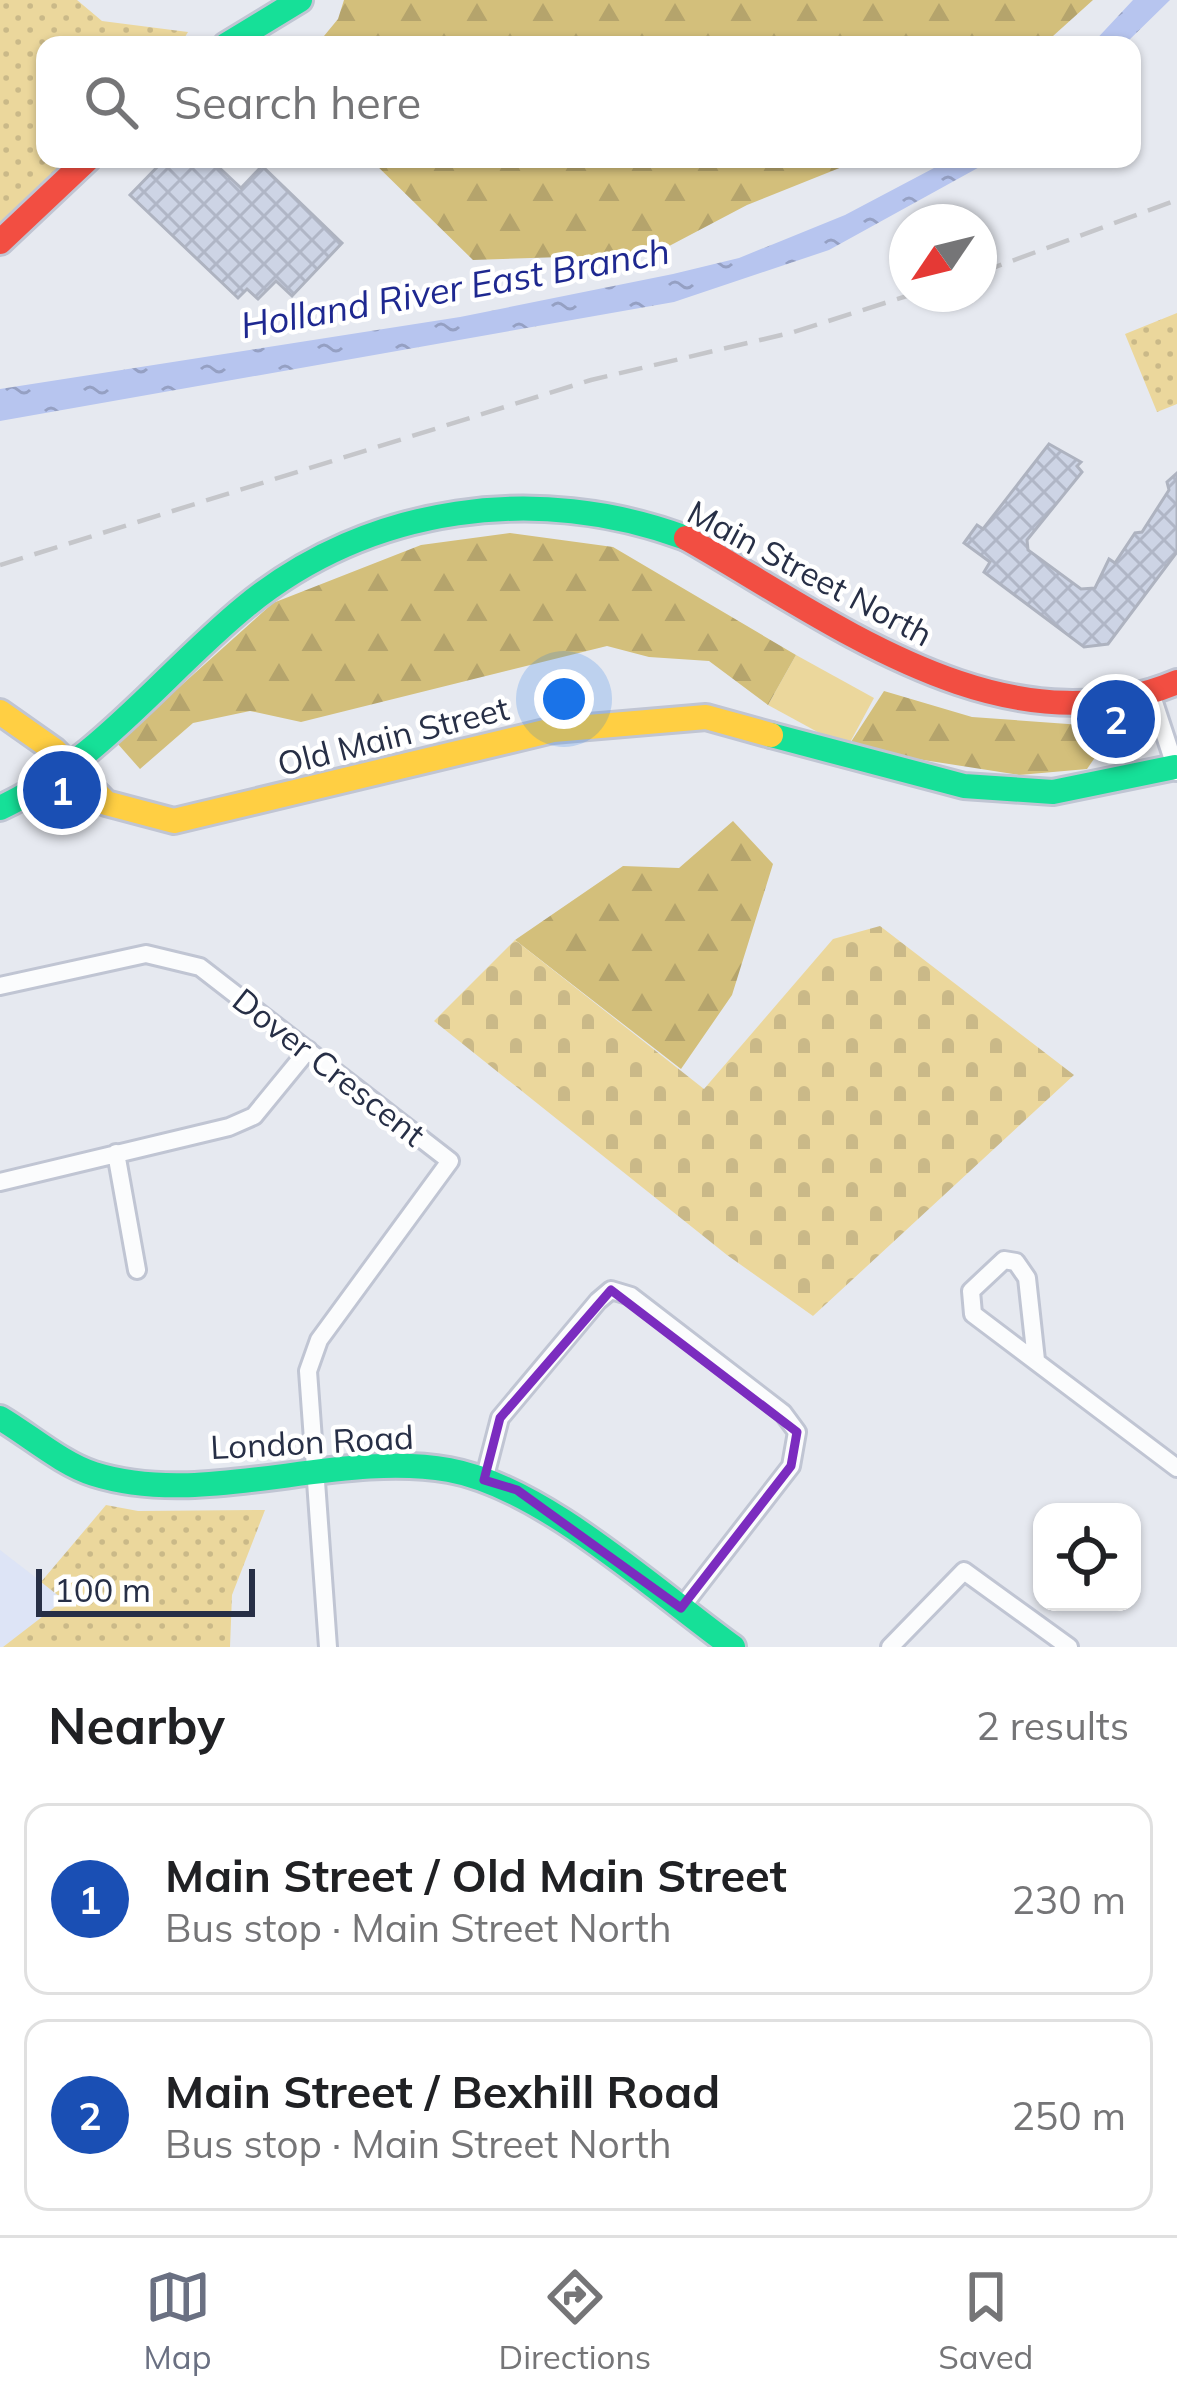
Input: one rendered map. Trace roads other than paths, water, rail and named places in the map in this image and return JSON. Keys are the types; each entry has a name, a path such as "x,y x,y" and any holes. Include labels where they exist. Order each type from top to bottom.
{"street":[{"path":"241,36 300,0"},
{"path":"0,242 78,168"},
{"name":"Main Street North","path":"0,808 32,793 123,724 246,606 314,558 408,521 518,505 586,512 683,536 926,673 1038,704 1151,693 1177,682"},
{"path":"1151,693 1176,770"},
{"name":"Old Main Street","path":"0,712 68,765 106,803 174,821 553,730 706,717 964,786 1054,792 1176,770"},
{"name":"Dover Crescent","path":"0,986 146,953 200,967 450,1162 312,1355 306,1389 312,1475"},
{"path":"0,1182 254,1116 308,1050"},
{"path":"116,1153 137,1270"},
{"path":"1036,1360 1027,1278 1016,1262 1004,1260 971,1291 969,1306 979,1319 1177,1468"},
{"path":"484,1480 500,1418 598,1301 611,1290 631,1296 783,1413 797,1432 791,1466 681,1608"},
{"name":"London Road","path":"0,1418 92,1474 155,1483 312,1475 365,1466 448,1470 517,1490 734,1647"},
{"path":"312,1475 328,1647"},
{"path":"890,1647 964,1571 1069,1647"}],"water":[{"path":"1133,0 1170,0 1133,36 1099,36"},
{"path":"934,168 978,168 912,204 889,204 889,217 829,250 674,302 0,421 0,389 460,317 739,258 845,215"}],"railway":[{"path":"997,266 1177,200"},
{"path":"0,565 591,380 794,332 889,302"}],"place":[{"name":"Main Street / Bexhill Road","path":"1116,719"},
{"name":"Main Street / Old Main Street","path":"62,790"}],"water label":[{"name":"Holland River East Branch","path":"455,288"}]}
